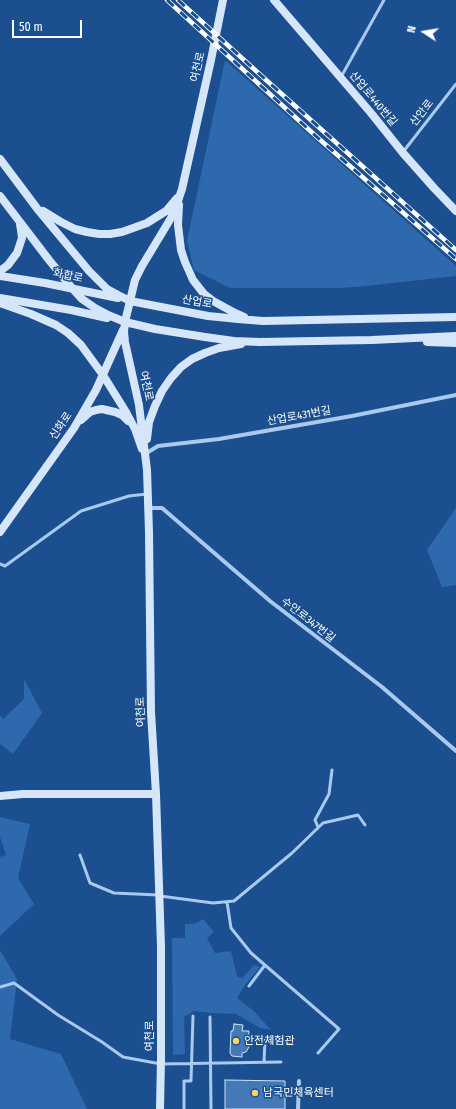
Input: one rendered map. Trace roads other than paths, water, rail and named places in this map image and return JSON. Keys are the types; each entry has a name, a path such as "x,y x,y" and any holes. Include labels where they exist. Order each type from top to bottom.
{"main road":[{"name":"여천로","path":"160,1109 160,896 151,712 147,470 139,406 125,342 125,322 138,273 172,218 182,189 223,0"},
{"name":"산업로440번길","path":"274,0 371,113 403,153 456,211"},
{"name":"산업로","path":"0,158 31,200 93,276 107,288 130,301 208,316 263,321 456,317"},
{"path":"31,200 50,216 75,229 99,234 110,234 135,228 158,217 172,204 182,189"},
{"path":"182,189 178,213 179,237 185,262 193,280 204,294 223,307 247,318 263,321"},
{"path":"0,196 82,299 94,308 125,322"},
{"path":"0,271 8,265 17,253 22,238 20,223"},
{"name":"화합로","path":"0,276 72,288 130,301"},
{"path":"0,298 71,310 155,329 234,341 372,340 456,336"},
{"path":"0,303 43,318 68,333 81,345 103,375 135,429 147,470"},
{"name":"신화로","path":"0,532 74,428 96,390 125,322"},
{"path":"372,340 456,343"},
{"path":"145,454 149,422 155,406 162,391 181,367 192,359 219,348 260,342"},
{"path":"74,428 90,412 102,409 109,410 122,416 135,429"},
{"path":"0,796 23,794 156,794"}],"street":[{"name":"산업로431번길","path":"145,454 158,446 219,439 352,416 456,395"},
{"name":"수안로347번길","path":"148,508 162,508 270,601 382,687 456,751"},
{"path":"298,1081 298,1109"}],"lane":[{"path":"340,78 384,0"},
{"name":"산안로","path":"403,153 456,84"},
{"path":"0,564 5,566 81,512 130,496 148,494"},
{"path":"318,827 315,820 329,794 332,770"},
{"path":"80,855 90,883 114,893 160,896 214,903 227,902 234,901 292,853 323,823 358,815 365,825"},
{"path":"227,902 231,928 251,953 339,1029 318,1053"},
{"path":"249,986 265,965"},
{"path":"0,986 14,983 58,1015 102,1042 123,1057 161,1064 281,1062"},
{"path":"184,1109 184,1081 191,1081 192,1016"},
{"path":"210,1017 211,1109"},
{"path":"264,1062 266,1039"}],"railway":[{"path":"167,0 318,138 456,259"},
{"path":"178,0 456,250"}],"place":[{"name":"안전체험관","path":"236,1041"},
{"name":"남국민체육센터","path":"255,1093"}]}
